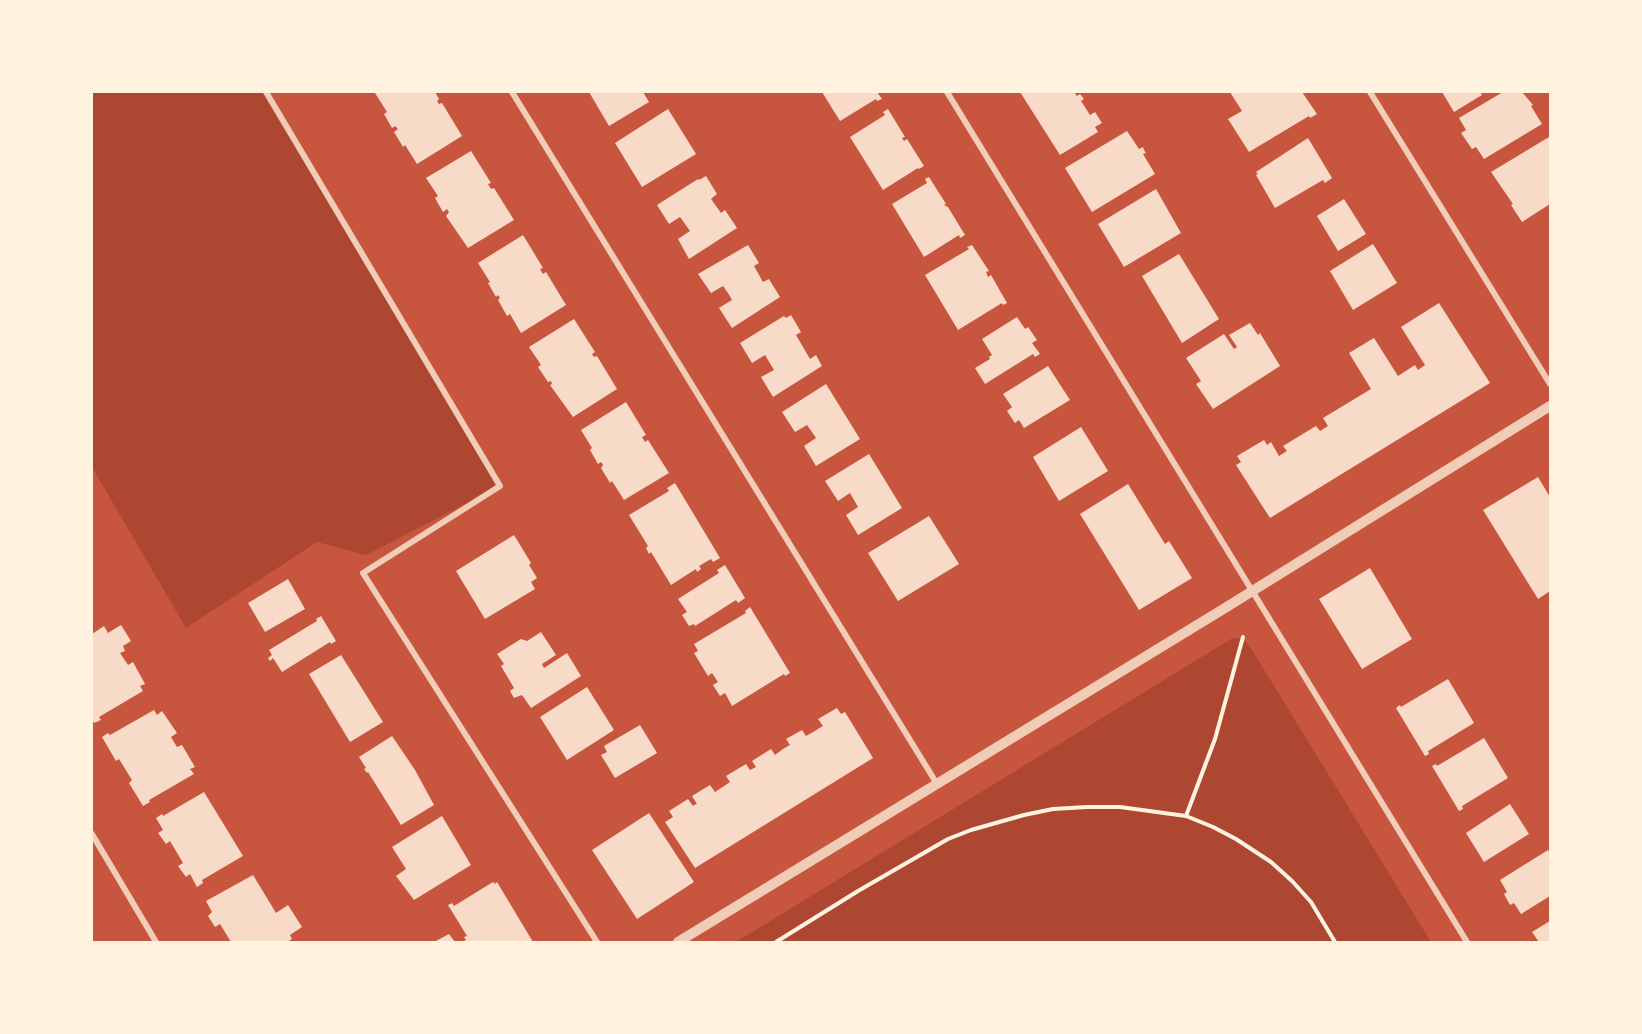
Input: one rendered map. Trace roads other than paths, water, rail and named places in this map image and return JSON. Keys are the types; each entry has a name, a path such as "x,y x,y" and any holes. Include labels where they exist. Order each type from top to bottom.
{"street":[{"path":"266,92 500,486 363,573 597,942"},
{"path":"512,92 937,784"},
{"path":"947,92 1467,942"},
{"path":"1370,92 1551,384"},
{"path":"678,942 1551,406"},
{"path":"92,834 156,942"}]}
